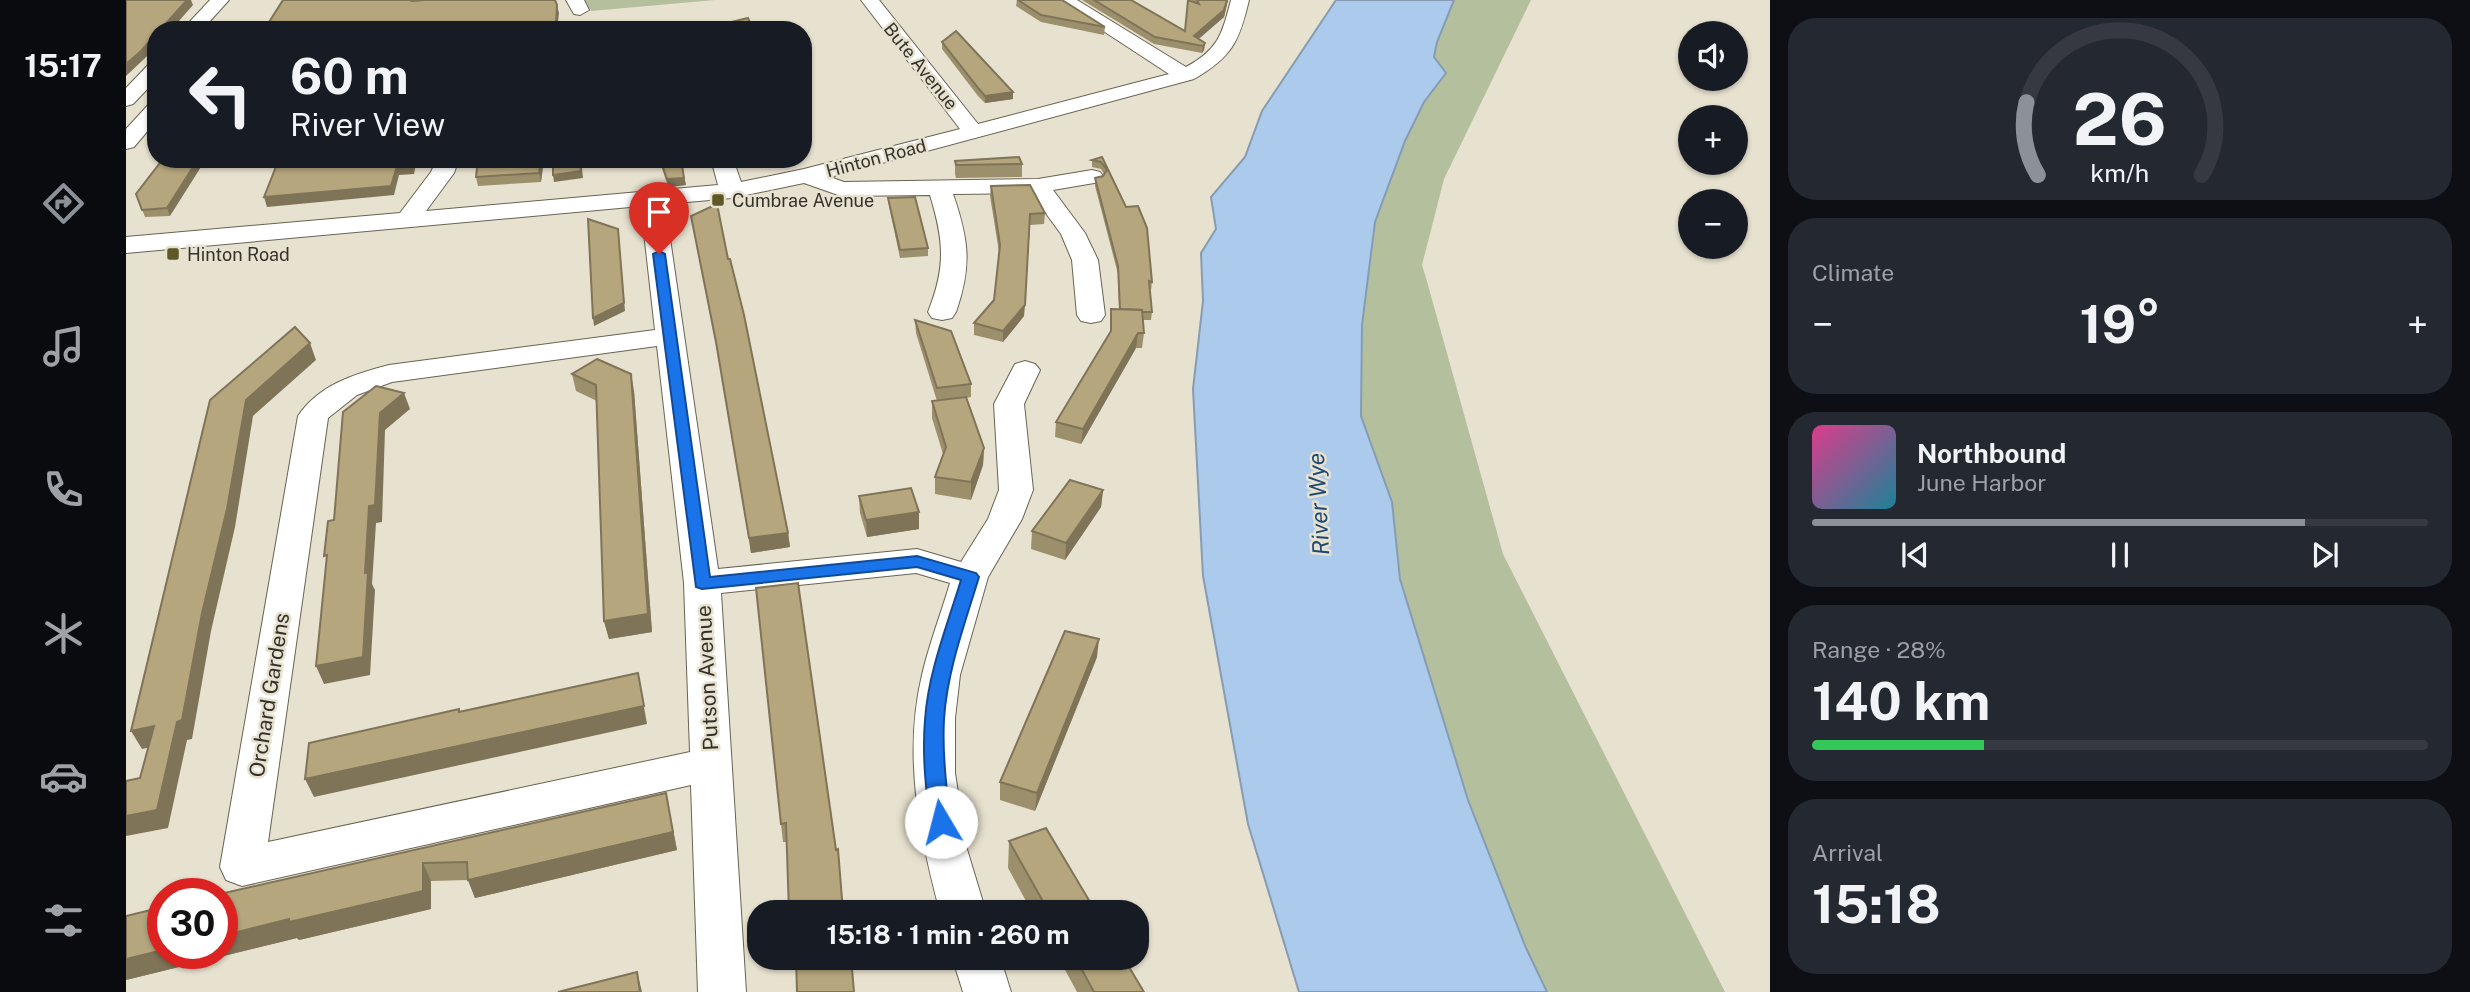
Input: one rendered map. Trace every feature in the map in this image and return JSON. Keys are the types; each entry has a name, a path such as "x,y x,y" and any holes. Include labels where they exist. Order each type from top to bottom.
{"street":[{"path":"200,21 220,0"},
{"name":"Bute Avenue","path":"870,0 974,131"},
{"path":"1065,0 1166,65 1187,75"},
{"name":"Hinton Road","path":"126,245 652,200 732,191 806,176 1187,75 1217,58 1230,42 1240,0"},
{"path":"126,100 147,78"},
{"path":"126,142 147,118"},
{"path":"406,222 444,168"},
{"path":"725,168 732,191"},
{"path":"806,176 824,185 841,189 1038,186 1092,177"},
{"path":"1038,186 1073,233 1085,260 1091,315"},
{"path":"939,187 954,232 958,257 951,290 942,312"},
{"name":"Putson Avenue","path":"652,200 702,583 722,992"},
{"name":"Orchard Gardens","path":"670,336 389,374 354,384 325,400 313,416 242,867 712,764"},
{"path":"960,900 944,846 934,774 934,719 941,675 970,577 1005,519 1016,489 1009,404 1025,370"},
{"path":"702,583 917,561 970,577"},
{"path":"980,970 986,992"}],"green space":[{"path":"585,0 715,0 591,11"},
{"path":"1454,0 1531,0 1444,179 1422,265 1503,554 1725,992 1547,992 1526,948 1468,800 1400,579 1392,502 1361,416 1362,325 1375,222 1405,141 1424,102 1446,73 1434,57 1437,42"}],"water":[{"name":"River Wye","path":"1336,0 1454,0 1437,42 1434,57 1446,73 1424,102 1405,141 1375,222 1362,325 1361,416 1392,502 1400,579 1468,800 1526,948 1547,992 1299,992 1248,824 1203,576 1193,389 1203,301 1201,253 1216,229 1211,197 1245,157 1262,111"}],"building":[{"path":"126,0 187,0 168,21 147,21 147,44 126,64"},
{"path":"283,0 555,0 557,5 556,21 270,21"},
{"path":"1018,0 1062,0 1105,27 1041,15"},
{"path":"1094,0 1131,0 1185,31 1188,0 1199,4 1197,0 1227,0 1224,10 1194,36 1205,43 1203,46 1155,37"},
{"path":"956,31 1013,92 985,96 942,42"},
{"path":"1019,157 1022,164 956,165 955,161"},
{"path":"1102,157 1126,207 1138,206 1147,228 1152,312 1120,309 1118,266 1095,178 1103,176 1107,170 1101,162 1092,160"},
{"path":"156,168 192,168 167,208 142,210 136,194"},
{"path":"275,168 396,168 391,186 264,197"},
{"path":"477,168 540,168 539,173 476,177"},
{"path":"553,168 581,168 581,171 553,175"},
{"path":"663,168 682,168 684,178 667,179"},
{"path":"1030,185 1045,213 1030,214 1025,305 1003,331 974,323 994,300 1000,245 991,186"},
{"path":"915,197 928,248 900,250 888,198"},
{"path":"717,204 728,259 744,315 788,533 749,538 716,342 691,216"},
{"path":"588,219 618,229 624,303 593,318"},
{"path":"1111,309 1142,310 1144,333 1138,333 1083,429 1056,422 1111,331"},
{"path":"915,320 951,331 971,384 937,388"},
{"path":"295,327 310,343 246,400 227,509 202,613 182,720 177,722 157,810 126,816 126,781 140,778 154,726 131,731 210,400"},
{"path":"597,359 631,374 648,614 604,621 596,385 572,374"},
{"path":"376,386 404,393 380,413 375,505 369,506 363,657 316,666 327,555 324,556 328,521 334,520 343,412"},
{"path":"966,397 984,448 971,482 935,477 946,447 932,401"},
{"path":"1070,480 1103,490 1066,543 1032,531"},
{"path":"911,488 919,512 866,520 859,496"},
{"path":"798,583 836,850 838,849 842,900 789,900 786,823 781,824 756,588"},
{"path":"1065,631 1099,639 1037,793 1000,782"},
{"path":"638,673 644,706 305,779 309,743"},
{"path":"666,793 673,832 468,880 467,862 423,863 423,891 238,932 238,890"},
{"path":"1046,828 1089,900 1042,900 1009,841"},
{"path":"147,911 147,954 126,959 126,916"},
{"path":"796,970 852,970 854,992 797,992"},
{"path":"1082,970 1131,970 1144,992 1094,992"},
{"path":"637,972 640,992 558,992"}],"place":[{"name":"Cumbrae Avenue","path":"718,200"},
{"name":"Hinton Road","path":"173,254"}],"route":[{"path":"659,254 702,583 917,561 970,577 941,675 934,719 934,774 941,822"}]}
